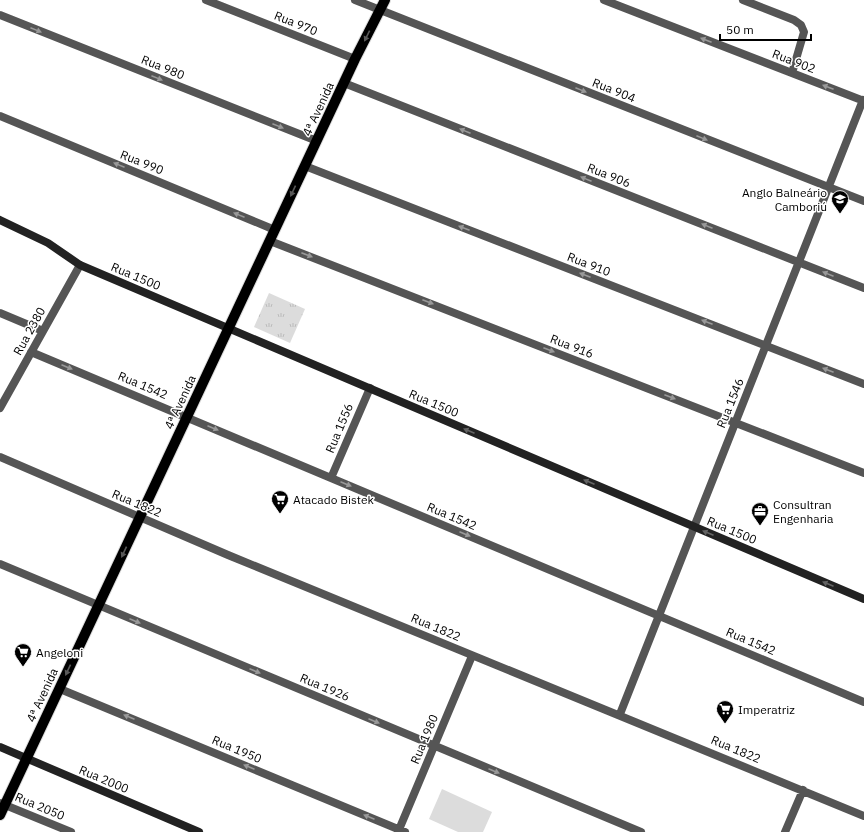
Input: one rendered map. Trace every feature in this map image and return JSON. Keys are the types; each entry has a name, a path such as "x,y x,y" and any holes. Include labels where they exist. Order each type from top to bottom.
{"main road":[{"name":"4ª Avenida","path":"0,815 3,804 60,689 344,83 385,0"}],"street":[{"name":"Rua 970","path":"206,0 356,59"},
{"name":"Rua 904","path":"355,0 864,201"},
{"name":"Rua 902","path":"604,0 863,100"},
{"path":"743,0 794,20 801,25 804,32 792,73"},
{"name":"Rua 980","path":"0,15 317,141"},
{"name":"Rua 906","path":"344,83 864,288"},
{"name":"Rua 1546","path":"620,714 863,100"},
{"name":"Rua 990","path":"0,116 275,230"},
{"name":"Rua 910","path":"305,166 864,384"},
{"name":"Rua 1500","path":"0,220 48,242 80,265 864,599"},
{"name":"Rua 916","path":"270,241 864,473"},
{"name":"Rua 2380","path":"0,408 80,265"},
{"path":"0,313 43,331"},
{"name":"Rua 1542","path":"31,352 864,702"},
{"name":"Rua 1556","path":"331,478 370,388"},
{"name":"Rua 1822","path":"0,457 472,656 620,714 864,816"},
{"name":"Rua 1926","path":"0,564 641,832"},
{"name":"Rua 1980","path":"400,831 472,656"},
{"name":"Rua 1950","path":"60,689 400,831"},
{"name":"Rua 2000","path":"0,747 199,832"},
{"path":"785,832 802,790"},
{"name":"Rua 2050","path":"3,804 71,832"}],"green space":[{"path":"269,293 305,309 290,343 254,327"},
{"path":"442,789 492,812 483,832 458,832 429,819"}],"place":[{"name":"Anglo Balneário Camboriú","path":"840,214"},
{"name":"Atacado Bistek","path":"280,514"},
{"name":"Consultran Engenharia","path":"760,526"},
{"name":"Angeloni","path":"23,667"},
{"name":"Imperatriz","path":"725,724"}]}
